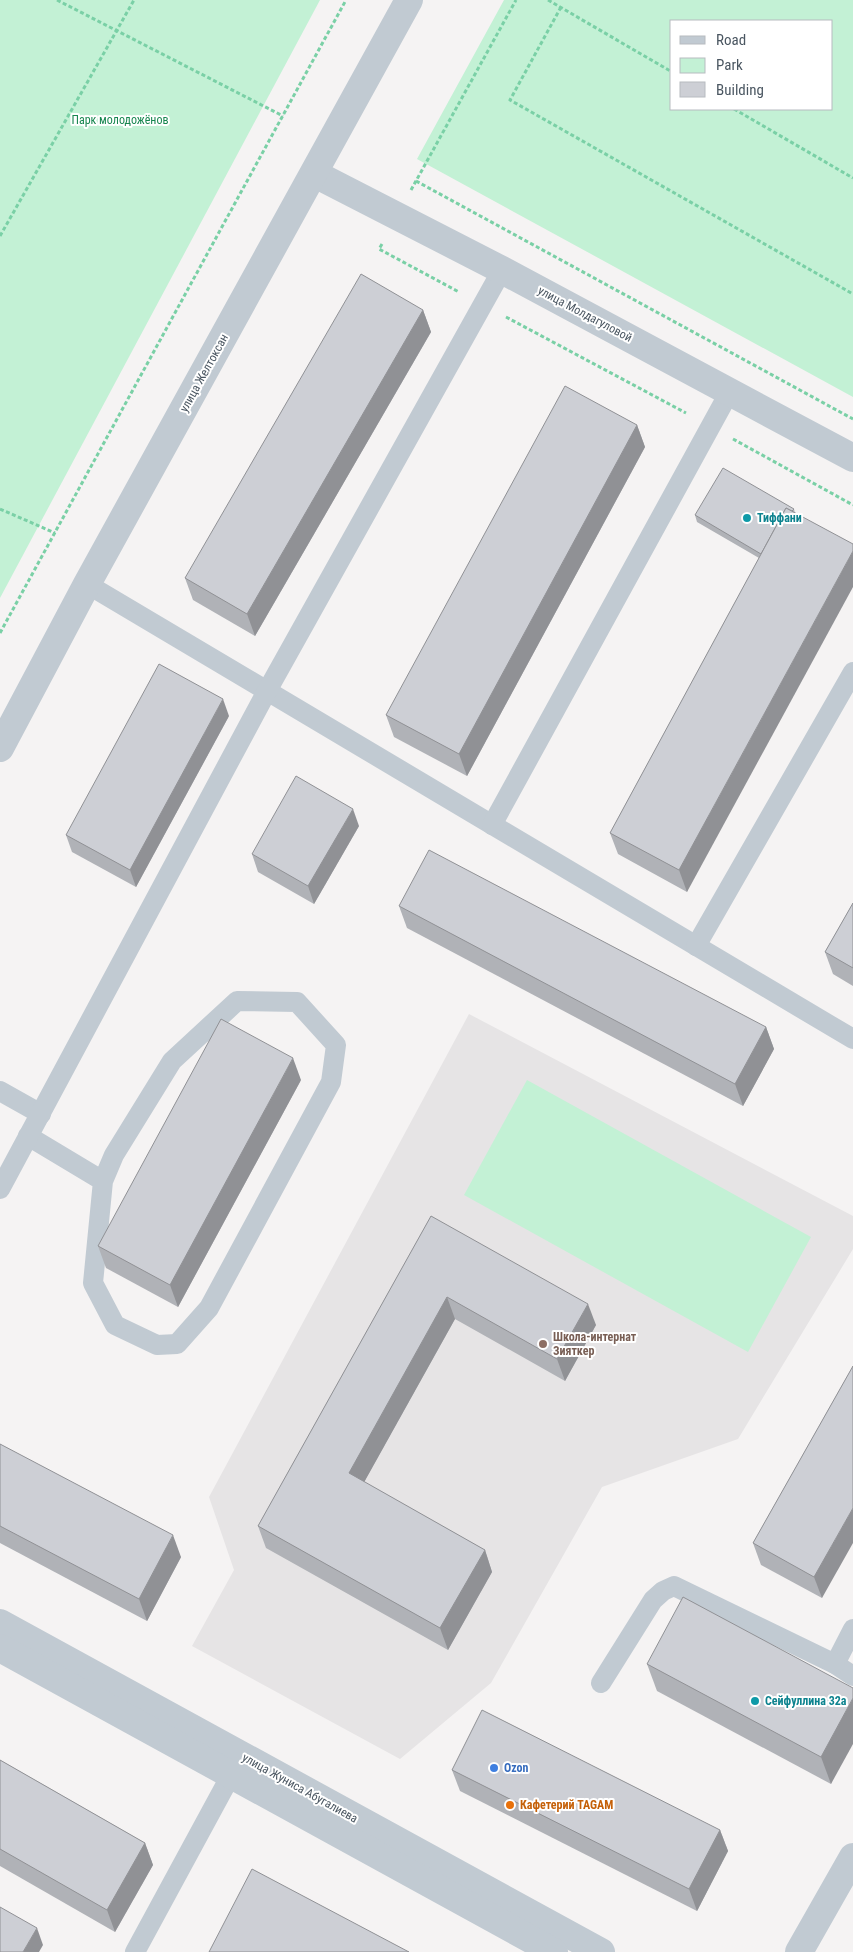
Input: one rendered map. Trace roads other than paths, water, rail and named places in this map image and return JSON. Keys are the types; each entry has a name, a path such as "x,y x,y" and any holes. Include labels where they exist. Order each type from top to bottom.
{"street":[{"name":"улица Желтоксан","path":"0,748 87,584 409,0"},
{"name":"улица Молдагуловой","path":"314,174 502,270 853,458"},
{"name":"улица Жуниса Абугалиева","path":"0,1624 601,1952"},
{"name":"улица Жуниса Абугалиева","path":"0,1648 554,1952"},
{"path":"799,1952 853,1857"}],"lane":[{"path":"0,1189 267,690 502,270"},
{"path":"492,824 730,392"},
{"path":"87,584 853,1039"},
{"path":"696,946 853,672"},
{"path":"238,1001 297,1002 336,1044 331,1082 209,1308 178,1344 157,1345 115,1325 93,1283 103,1181 114,1155 172,1061 238,1001"},
{"path":"0,1091 41,1114"},
{"path":"28,1136 103,1181"},
{"path":"601,1683 652,1600 662,1591 674,1586 835,1664 853,1676"},
{"path":"835,1664 853,1630"},
{"path":"135,1952 231,1775"}],"place":[{"name":"Тиффани","path":"747,518"},
{"name":"Школа-интернат Зияткер","path":"543,1344"},
{"name":"Сейфуллина 32а","path":"755,1701"},
{"name":"Ozon","path":"494,1768"},
{"name":"Кафетерий TAGAM","path":"510,1805"}],"park label":[{"name":"Парк молодожёнов","path":"120,120"}]}
